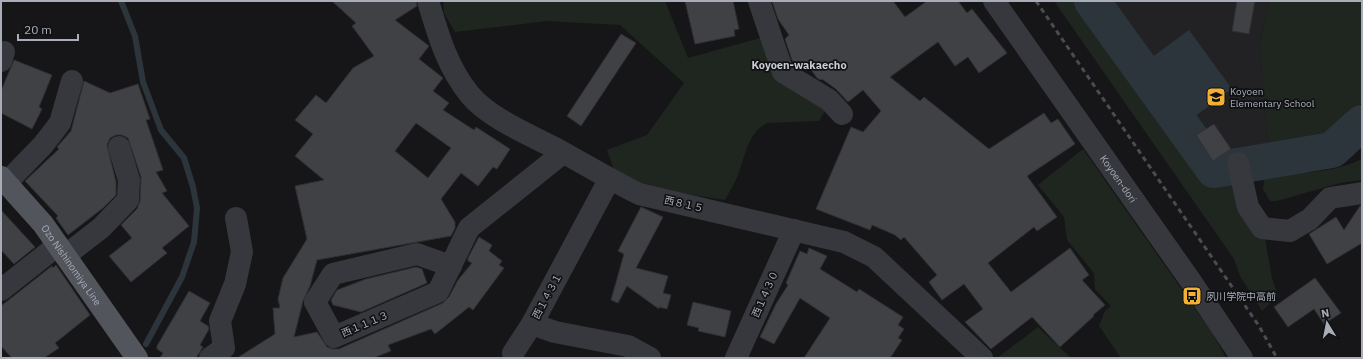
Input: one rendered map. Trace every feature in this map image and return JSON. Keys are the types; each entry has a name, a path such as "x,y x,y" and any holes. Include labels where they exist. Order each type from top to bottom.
{"main road":[{"name":"Ozo Nishinomiya Line","path":"4,180 43,224 137,358"}],"street":[{"name":"西８１５","path":"428,1 443,48 453,70 470,95 489,111 609,180 639,194 844,242 874,257 982,358"},
{"path":"759,1 783,72 829,100 842,114"},
{"name":"Koyoen-dori","path":"994,1 1192,282 1242,358"},
{"path":"4,180 43,145 60,123 72,81"},
{"path":"1,290 62,250 101,228 128,200 129,180 119,147"},
{"name":"西１１１３","path":"451,266 417,254 334,274 315,302 334,337 438,292 451,266 470,228 563,153"},
{"path":"1238,163 1248,207 1262,228 1290,231 1310,219 1330,198 1362,193"},
{"name":"西１４３１","path":"609,180 532,324 555,332 628,346 650,358"},
{"path":"210,358 224,348 220,321 235,284 242,252 236,218"},
{"name":"西１４３０","path":"736,358 794,230"},
{"path":"513,353 532,324"}],"shaded area":[{"path":"443,1 665,1 688,58 764,37 826,109 819,121 767,123 760,128 751,140 736,180 725,200 647,188 614,170 607,150 647,135 684,83 620,25 547,21 455,32 444,13"},
{"path":"1054,1 1100,1 1214,165 1229,161 1265,238 1272,278 1278,296 1262,311 1240,276 1234,259"},
{"name":"Koyoen Elementary School","path":"1101,1 1268,1 1260,46 1268,148 1213,163"},
{"path":"1268,1 1362,1 1362,101 1353,118 1336,132 1268,148 1260,46"},
{"path":"1189,30 1232,89 1194,117 1151,58"},
{"path":"1083,149 1213,334 1226,358 1121,358 1099,326 1105,311 1111,306 1095,289 1094,273 1067,240 1064,217 1038,185"},
{"path":"1362,159 1362,180 1340,183 1277,201 1270,201 1263,189 1265,175 1315,172 1339,168"},
{"path":"1038,327 1071,358 997,358"}],"building":[{"path":"332,1 416,1 417,6 395,20 429,46 419,59 443,78 433,91 449,103 443,110 474,130 476,127 510,149 497,169 493,167 478,186 461,173 441,199 455,222 455,228 451,236 317,260 310,286 303,301 294,337 317,332 327,347 339,349 443,303 449,297 458,280 472,263 468,261 468,258 479,237 492,245 489,251 502,261 499,265 504,268 473,310 469,307 435,334 431,329 388,345 391,351 373,358 237,358 275,334 273,308 280,308 278,299 283,278 307,239 295,186 324,180 295,156 313,134 295,120 316,95 326,103 353,68 374,56 352,26 356,23","holes":["416,123 451,148 428,178 395,151"]},
{"path":"685,1 733,1 739,29 734,30 735,36 695,44"},
{"path":"772,1 893,1 905,17 927,1 958,1 967,13 972,9 1007,53 979,73 968,57 955,66 938,42 890,77 920,101 924,97 989,149 1044,113 1051,123 1058,119 1075,144 1027,176 1057,217 1037,231 1034,227 988,263 1011,292 1070,248 1089,275 1082,280 1105,305 1060,347 1032,317 991,349 965,322 983,309 964,284 942,300 929,282 937,275 904,237 901,240 895,235 872,225 870,230 816,209 851,127 863,132 881,111 863,90 848,102 836,89 822,79 817,78 806,63 800,68 796,65 792,60 785,39 789,35 778,19"},
{"path":"1237,1 1255,1 1249,34 1232,31"},
{"path":"621,34 636,43 581,126 567,116"},
{"path":"14,60 52,75 39,107 42,109 32,129 1,113 1,91"},
{"path":"84,81 110,93 138,84 150,119 146,120 163,170 156,172 167,191 162,193 189,226 162,248 167,253 131,282 109,256 132,238 121,225 137,209 140,201 141,177 128,138 122,135 116,135 110,138 107,145 116,182 116,195 103,208 68,235 56,218 58,216 25,181 59,149 57,147 71,131"},
{"path":"1214,124 1231,149 1213,161 1196,135"},
{"path":"1360,206 1362,206 1362,243 1327,264 1309,234 1336,217 1344,230"},
{"path":"641,207 663,217 636,268 668,276 663,293 671,295 667,309 659,307 659,309 627,286 618,303 611,300 624,254 618,251"},
{"path":"1,210 35,247 14,264 1,250"},
{"path":"809,248 827,256 820,269 857,292 859,289 903,317 898,325 904,329 898,338 902,340 890,358 804,358 830,318 800,298 774,344 760,337 776,304 788,285 786,283 800,251 807,254"},
{"path":"56,265 90,315 55,343 59,348 44,358 12,358 1,346 1,306 52,266 53,268"},
{"path":"416,267 422,269 427,283 361,312 333,305 331,300 337,290 366,279"},
{"path":"1315,278 1341,313 1324,324 1314,309 1288,327 1274,307"},
{"path":"189,291 210,303 200,321 208,326 209,329 200,345 203,347 196,358 160,358 163,353 157,349 157,346"},
{"path":"693,302 731,311 725,337 698,331 699,328 687,325"}],"waterway":[{"path":"121,1 135,36 143,82 161,130 184,158 193,187 197,208 194,242 182,277 146,344"},
{"path":"1092,1 1214,170 1332,150 1362,123"}],"railway":[{"path":"1036,1 1259,326 1277,358"}],"place":[{"name":"Koyoen Elementary School","path":"1216,97"},
{"name":"夙川学院中高前","path":"1192,296"}],"district":[{"name":"Koyoen-wakaecho","path":"799,65"}]}
